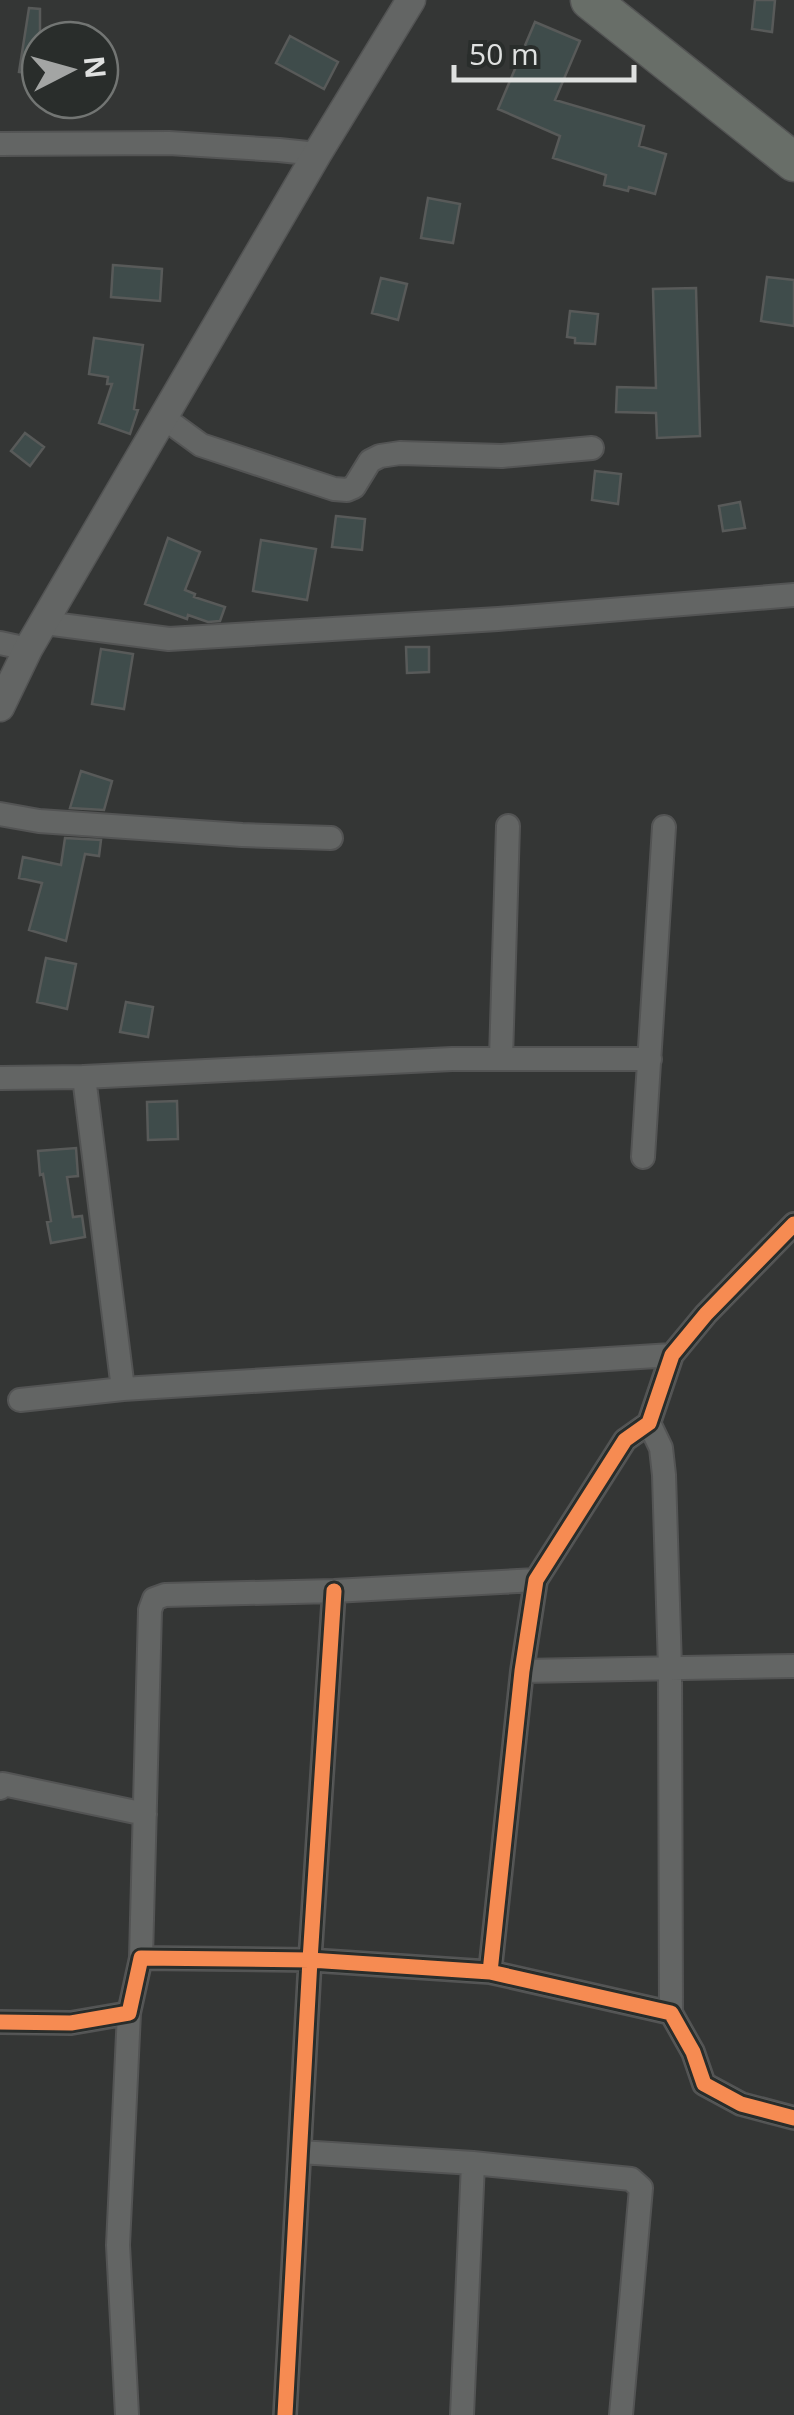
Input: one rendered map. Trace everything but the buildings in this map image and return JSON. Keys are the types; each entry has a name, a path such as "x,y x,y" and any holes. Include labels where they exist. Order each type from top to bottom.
{"highway":[{"path":"590,0 794,162"}],"street":[{"path":"0,707 28,650 411,0"},
{"path":"0,144 169,143 317,154"},
{"path":"164,418 201,445 334,489 348,490 370,461 380,456 502,456 592,448"},
{"path":"44,623 169,639 794,595"},
{"path":"0,643 28,650"},
{"path":"0,814 39,821 331,838"},
{"path":"501,1058 508,826"},
{"path":"642,1157 664,828"},
{"path":"0,1078 84,1078 501,1058 650,1059"},
{"path":"84,1078 123,1389"},
{"path":"490,1972 522,1672 536,1580 626,1440 649,1423 672,1355 706,1314 794,1224"},
{"path":"20,1400 123,1389 672,1355"},
{"path":"649,1423 661,1448 664,1475 670,1668 671,2013 704,2084 741,2104 794,2118"},
{"path":"126,2415 118,2245 129,2013 141,1958 150,1610 154,1600 165,1595 536,1580"},
{"path":"285,2415 334,1591"},
{"path":"522,1672 794,1666"},
{"path":"0,1788 3,1784 32,1789 145,1814"},
{"path":"141,1958 310,1960 490,1972 671,2013"},
{"path":"0,2022 72,2023 129,2013"},
{"path":"300,2152 473,2163 631,2179 641,2188 621,2415"},
{"path":"462,2415 473,2163"}],"cycle path":[{"path":"490,1972 522,1671 536,1580 625,1440 649,1423 672,1355 706,1314 794,1224"},
{"path":"285,2415 334,1591"},
{"path":"0,2022 71,2023 129,2013 141,1958 310,1960 490,1972 671,2013 693,2052 704,2084 741,2104 794,2118"}]}
